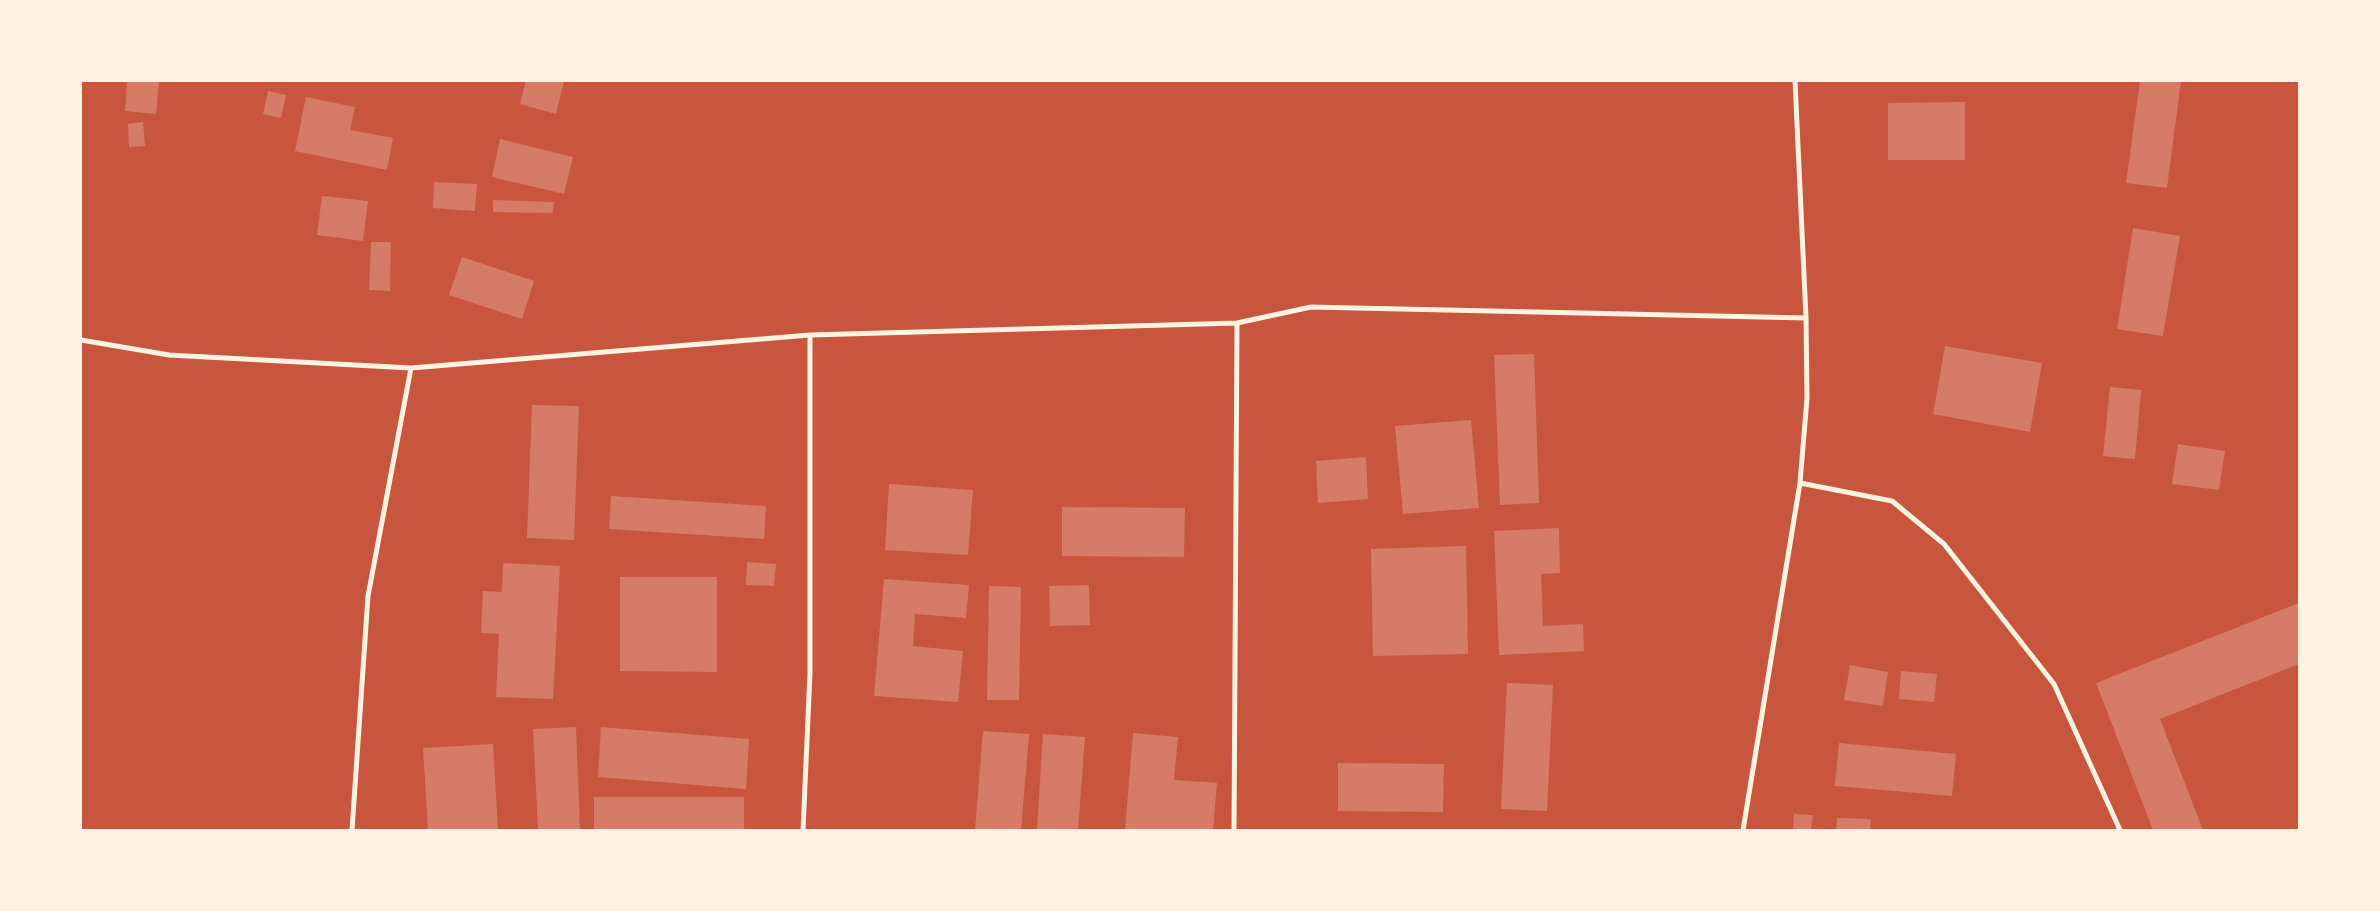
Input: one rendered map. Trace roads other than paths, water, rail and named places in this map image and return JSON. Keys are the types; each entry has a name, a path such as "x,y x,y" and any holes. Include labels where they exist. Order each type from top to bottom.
{"street":[{"path":"1743,830 1800,483 1806,398 1806,318 1795,81"},
{"path":"81,340 169,355 411,368 810,335 1237,323 1311,307 1806,318"},
{"path":"1234,830 1237,323"},
{"path":"803,830 810,673 810,335"},
{"path":"352,830 368,596 411,368"},
{"path":"1800,483 1892,501 1944,544 2054,684 2120,830"}]}
